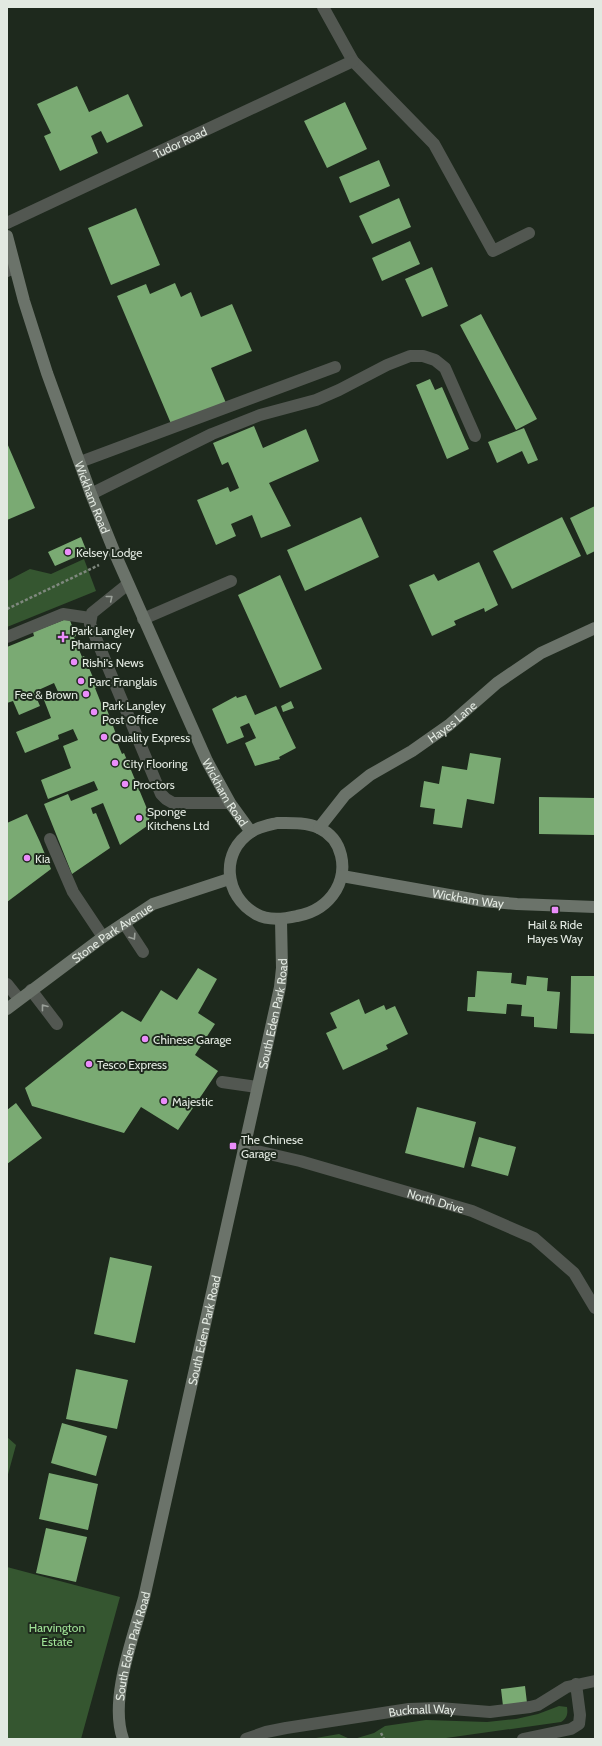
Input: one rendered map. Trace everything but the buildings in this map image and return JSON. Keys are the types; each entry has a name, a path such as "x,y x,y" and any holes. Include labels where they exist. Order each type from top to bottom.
{"main road":[{"name":"Wickham Road","path":"7,236 11,269 91,494 116,556 206,761 230,803 251,832"},
{"name":"Hayes Lane","path":"319,828 336,806 354,787 370,775 412,750 449,725 497,683 541,653 595,628"},
{"path":"277,823 293,823 319,828 334,840 340,850 342,876 332,896 320,908 307,914 281,920 257,915 252,912 244,905 229,879 231,854 251,832 277,823"},
{"name":"Wickham Way","path":"342,876 483,901 517,904 595,906"},
{"name":"Stone Park Avenue","path":"7,1009 103,937 152,904 229,879"},
{"name":"South Eden Park Road","path":"123,1739 118,1717 119,1694 144,1598 281,978 281,920"}],"street":[{"path":"324,7 353,61 434,144 493,251 529,233"},
{"name":"Tudor Road","path":"7,223 353,61"},
{"path":"91,494 212,434 260,415 316,400 339,390 387,365 410,356 423,356 435,360 445,368 475,436"},
{"path":"80,462 335,367"},
{"path":"143,620 231,581"},
{"path":"128,584 92,613 90,624 161,794 173,803 230,803"},
{"path":"7,636 63,614 90,618"},
{"path":"50,839 73,892 103,937"},
{"path":"124,923 143,952"},
{"path":"7,984 19,999"},
{"path":"31,990 57,1024"},
{"path":"222,1082 257,1087"},
{"name":"North Drive","path":"243,1148 300,1161 472,1211 534,1238 574,1274 595,1308"},
{"name":"Bucknall Way","path":"246,1739 266,1732 286,1728 409,1709 439,1708 490,1712 530,1707 538,1705 576,1684 595,1681"},
{"path":"523,1739 571,1729 579,1724 580,1715 576,1684"}],"path":[{"path":"7,609 116,556"}],"green space":[{"path":"84,559 96,591 7,627 7,581 30,569 51,574"},
{"path":"7,1437 16,1445 7,1478"},
{"name":"Harvington Estate","path":"7,1567 120,1597 81,1739 7,1739"},
{"path":"559,1706 567,1707 567,1716 561,1722 439,1739 354,1739 374,1733 385,1726 426,1720 487,1722 516,1719 538,1714"},
{"path":"339,1734 350,1739 310,1739"}],"place":[{"name":"Kelsey Lodge","path":"68,552"},
{"name":"Park Langley Pharmacy","path":"63,637"},
{"name":"Rishi's News","path":"74,662"},
{"name":"Parc Franglais","path":"81,681"},
{"name":"Fee & Brown","path":"86,694"},
{"name":"Park Langley Post Office","path":"94,712"},
{"name":"Quality Express","path":"104,737"},
{"name":"City Flooring","path":"115,763"},
{"name":"Proctors","path":"125,784"},
{"name":"Sponge Kitchens Ltd","path":"139,818"},
{"name":"Kia","path":"27,858"},
{"name":"Hail & Ride Hayes Way","path":"555,910"},
{"name":"Chinese Garage","path":"145,1039"},
{"name":"Tesco Express","path":"89,1064"},
{"name":"Majestic","path":"164,1101"},
{"name":"The Chinese Garage","path":"233,1146"}]}
